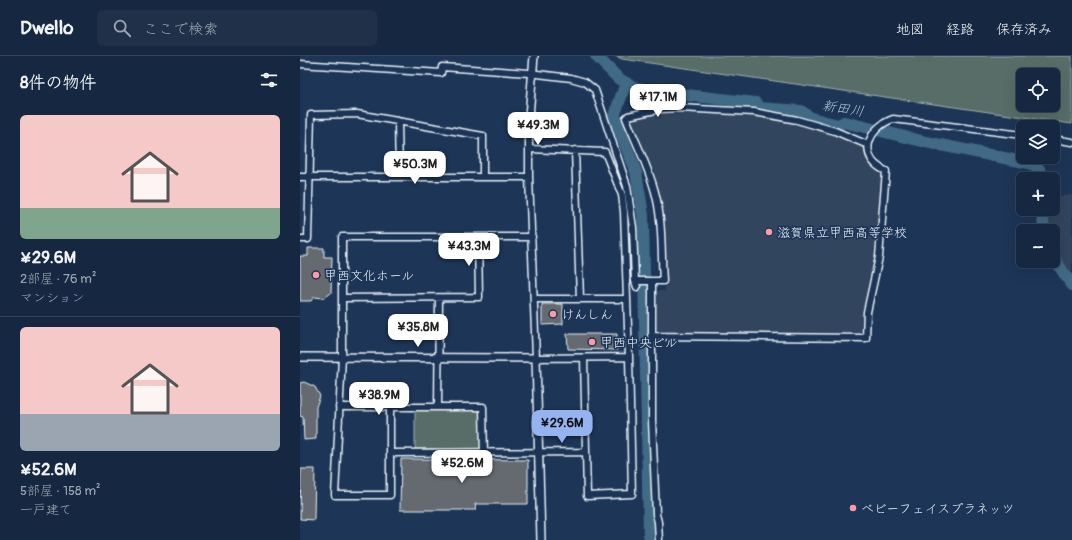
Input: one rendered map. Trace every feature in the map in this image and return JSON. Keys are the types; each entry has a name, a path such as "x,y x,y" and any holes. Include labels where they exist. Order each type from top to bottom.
{"street":[{"path":"534,56 529,116 529,177 541,540"},
{"path":"300,64 441,73 442,67 571,78 585,82 594,90 627,186 633,228 636,283 663,281 660,223 656,193 642,152 626,118 628,116 660,109 673,108 754,112 797,120 836,131 868,145"},
{"path":"300,239 308,239 311,115 356,114 483,136 483,176"},
{"path":"651,336 866,338 867,312 879,257 886,171 877,167 871,158 868,145 874,132 884,122 893,119 1016,134"},
{"path":"398,121 399,176"},
{"path":"1060,140 1072,142"},
{"path":"529,149 606,152 622,195 625,227 632,494 587,496 584,358"},
{"path":"575,150 580,299"},
{"path":"300,177 529,177"},
{"path":"397,495 335,495 342,357 342,237 532,237"},
{"path":"342,298 479,297 478,237"},
{"path":"650,281 655,506 659,540"},
{"path":"438,298 438,407"},
{"path":"534,299 627,299"},
{"path":"300,357 629,357"},
{"path":"339,407 483,407 484,454"},
{"path":"390,407 390,495"},
{"path":"390,453 539,454 585,452"}],"shaded area":[{"name":"滋賀県立甲西高等学校","path":"661,109 763,117 803,125 864,147 874,169 884,174 876,256 864,314 865,334 659,332 654,329 654,291 665,291 658,207 627,117"},
{"path":"1072,195 1072,277 1060,259 1060,224 1049,224 1050,216 1060,216 1060,196"}],"green space":[{"path":"615,56 1072,56 1072,124 1060,122 1060,120 1044,120 622,59"},
{"path":"477,409 481,412 481,448 415,449 415,410"}],"building":[{"name":"甲西文化ホール","path":"308,248 324,248 324,257 332,257 331,293 324,298 314,297 311,301 300,301 300,256 308,256"},
{"name":"けんしん","path":"542,304 563,304 563,324 542,325"},
{"name":"甲西中央ビル","path":"567,334 617,334 617,350 568,349"},
{"path":"304,382 315,387 320,396 316,407 316,439 304,440 303,417 300,416 300,383"},
{"path":"401,459 528,460 528,504 475,504 476,510 400,510"},
{"path":"301,469 315,469 314,520 300,519"}],"waterway":[{"name":"新田川","path":"596,56 619,79 634,87 651,91 756,103 760,108 801,111 811,118 838,125 844,122 926,142 1029,163 1039,169 1040,172"},
{"path":"626,83 614,116 636,172 643,215 649,535"},
{"name":"新田川","path":"1043,216 1043,224"},
{"name":"新田川","path":"1060,267 1072,285"}],"place":[{"name":"滋賀県立甲西高等学校","path":"769,232"},
{"name":"甲西文化ホール","path":"316,275"},
{"name":"けんしん","path":"553,314"},
{"name":"甲西中央ビル","path":"592,342"},
{"name":"ベビーフェイスプラネッツ","path":"853,508"}]}
